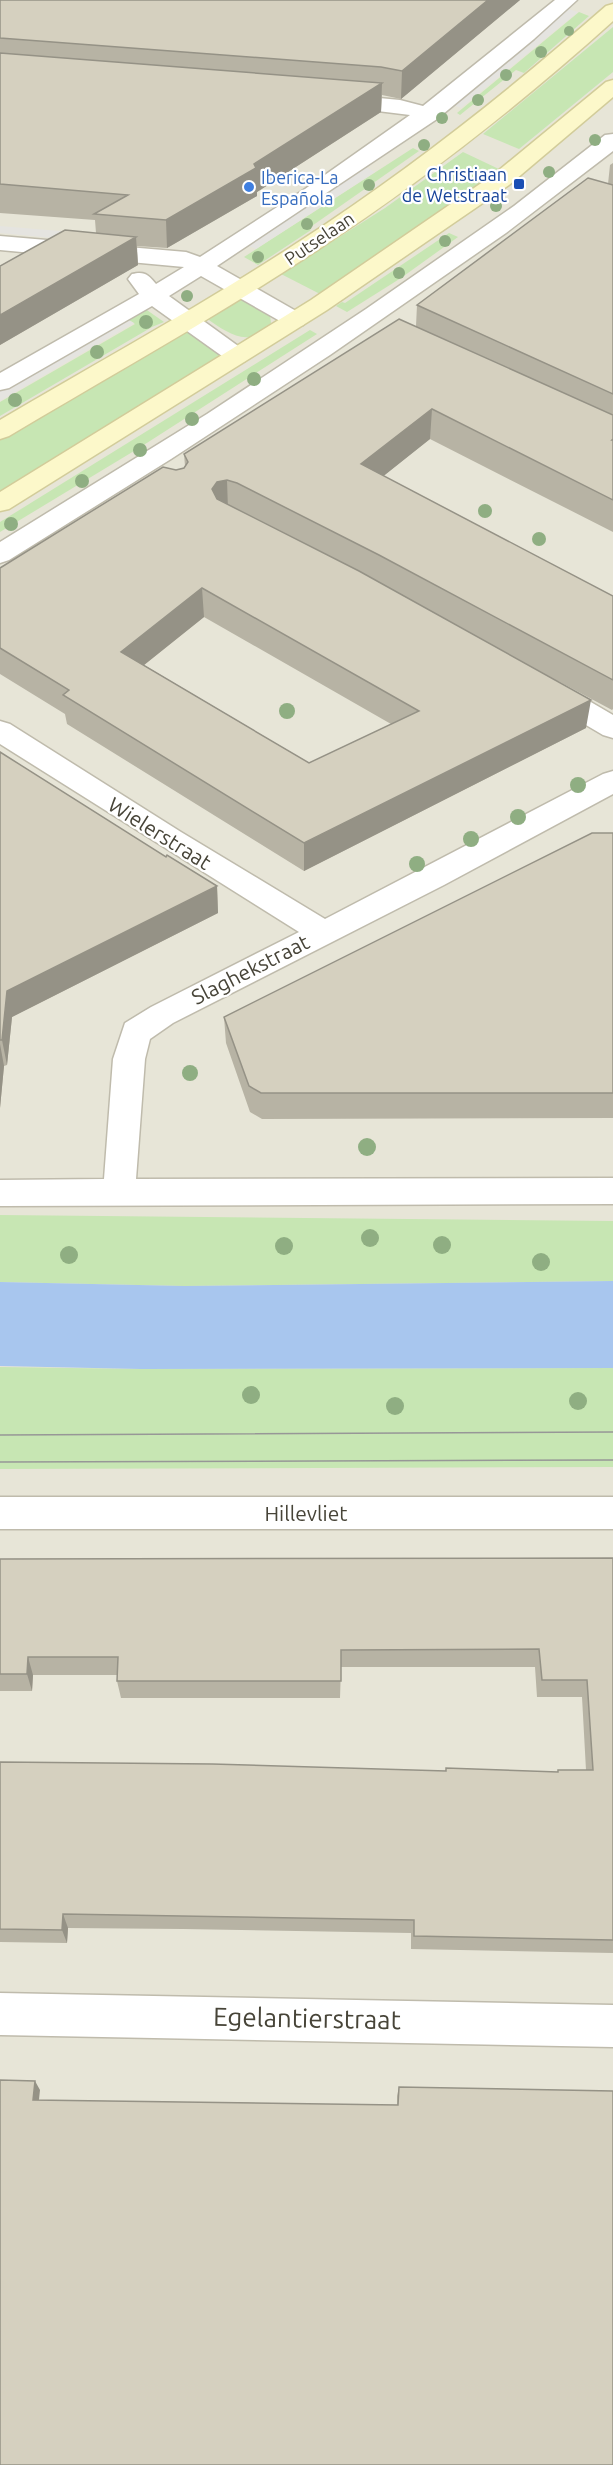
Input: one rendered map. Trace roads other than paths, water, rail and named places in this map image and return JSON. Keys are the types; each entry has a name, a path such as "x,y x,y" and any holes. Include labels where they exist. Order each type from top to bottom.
{"main road":[{"name":"Putselaan","path":"0,431 242,288 362,208 460,137 549,68 613,10"},
{"path":"0,503 295,320 501,180 613,86"}],"street":[{"name":"Putselaan","path":"0,383 201,266 429,114 505,55 567,0"},
{"path":"322,99 400,106 429,114"},
{"path":"0,554 149,475 365,322 572,190 613,140"},
{"path":"0,243 186,259 242,288 295,320"},
{"path":"110,252 144,282 152,295 237,356"},
{"path":"365,322 389,334"},
{"path":"530,680 613,728"},
{"name":"Wielerstraat","path":"0,731 171,840 322,932"},
{"name":"Slaghekstraat","path":"119,1191 129,1059 136,1032 162,1014 434,877 613,781"},
{"path":"0,1192 613,1191"},
{"name":"Hillevliet","path":"0,1513 613,1513"},
{"name":"Egelantierstraat","path":"0,2014 390,2019 613,2026"}],"water":[{"path":"613,1281 613,1368 141,1369 0,1366 0,1282 184,1286"}],"tram line":[{"path":"0,1435 613,1432"},
{"path":"0,1462 613,1460"}],"place":[{"name":"Christiaan de Wetstraat","path":"519,184"},
{"name":"Iberica-La Española","path":"249,187"}]}
